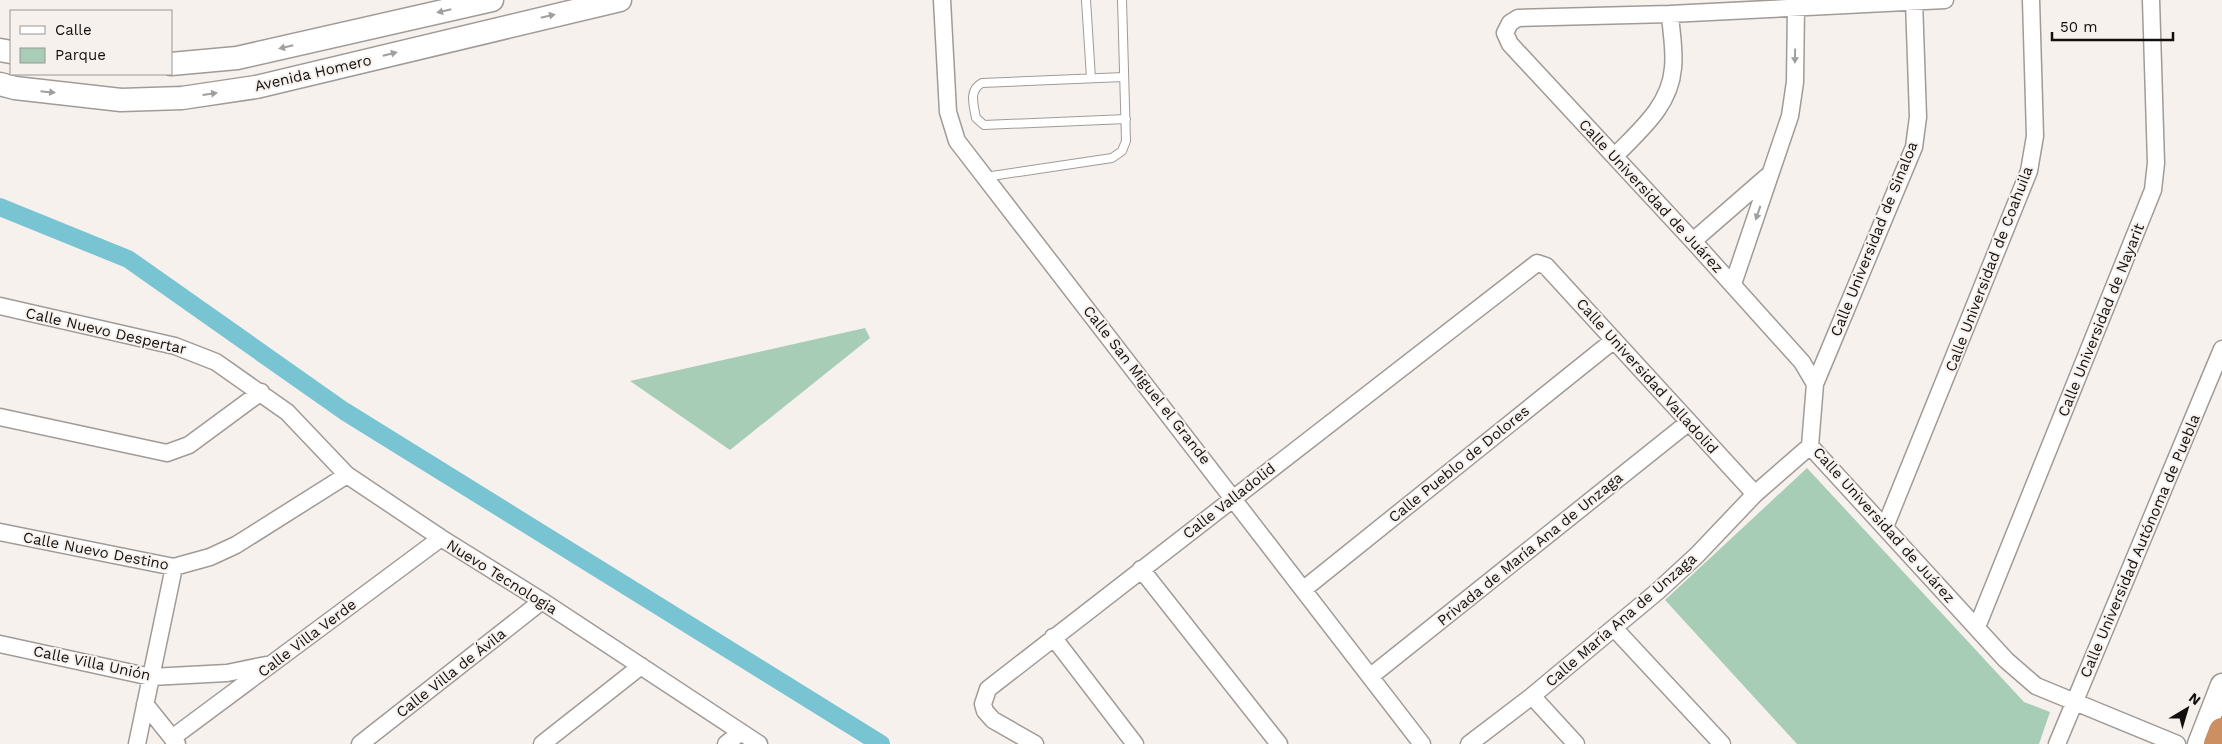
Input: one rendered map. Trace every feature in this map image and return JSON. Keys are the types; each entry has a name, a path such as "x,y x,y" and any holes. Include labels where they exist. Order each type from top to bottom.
{"highway":[{"path":"2217,744 2222,731"}],"main road":[{"name":"Avenida Homero","path":"172,64 236,58 492,0"},
{"name":"Avenida Homero","path":"0,84 15,88 121,100 182,98 256,87 620,0"},
{"path":"2199,744 2222,685"}],"street":[{"name":"Calle San Miguel el Grande","path":"942,0 950,124 957,141 1234,497 1422,744"},
{"path":"1615,156 1652,118 1667,94 1674,66 1670,14 1945,0"},
{"name":"Calle Universidad de Coahuila","path":"1885,527 2029,171 2035,136 2031,0"},
{"name":"Calle Universidad de Nayarit","path":"1977,627 2153,190 2156,163 2151,0"},
{"name":"Calle Universidad de Sinaloa","path":"1814,384 1914,147 1918,116 1914,1"},
{"path":"1733,284 1786,133 1793,102 1796,7"},
{"name":"Calle Universidad de Juárez","path":"1670,14 1518,18 1507,27 1506,38 1795,354 1814,384 1810,446 2025,678 2036,686 2177,744"},
{"path":"1693,241 1772,172"},
{"name":"Calle Valladolid","path":"1035,744 989,716 985,711 984,698 988,689 1537,264"},
{"name":"Calle Universidad Valladolid","path":"1537,264 1546,266 1754,494"},
{"name":"Calle Nuevo Despertar","path":"0,306 191,351 216,362 261,392"},
{"name":"Calle Pueblo de Dolores","path":"1304,588 1614,340"},
{"name":"Calle Universidad Autónoma de Puebla","path":"2058,744 2222,349"},
{"path":"0,417 167,453 189,445 261,392"},
{"name":"Nuevo Tecnologia","path":"261,392 287,412 347,475 759,744"},
{"name":"Privada de María Ana de Unzaga","path":"1371,676 1689,422"},
{"name":"Calle María Ana de Unzaga","path":"1469,744 1532,696 1614,628 1697,555 1754,494 1810,446"},
{"name":"Calle Nuevo Destino","path":"0,532 174,567 210,557 236,545 347,475"},
{"name":"Calle Villa Verde","path":"175,741 273,663 441,538"},
{"path":"137,744 174,567"},
{"path":"1141,569 1279,744"},
{"name":"Calle Villa de Ávila","path":"360,744 542,601"},
{"path":"1614,628 1722,744"},
{"path":"1053,637 1135,744"},
{"name":"Calle Villa Unión","path":"0,644 151,677 227,673 273,663"},
{"path":"542,744 641,666"},
{"path":"1532,696 1576,744"},
{"path":"145,704 175,741"},
{"path":"726,744 741,732"}],"lane":[{"path":"1086,0 1091,78"},
{"path":"984,177 1112,158 1124,147 1126,119 1122,0"},
{"path":"1124,77 982,83 977,85 973,94 976,118 984,125 1126,119"}],"green space":[{"path":"865,328 870,338 730,450 630,381"},
{"path":"1807,468 2024,702 2050,712 2039,744 1797,744 1665,600"}],"waterway":[{"path":"0,207 128,259 344,411 881,744"}]}
